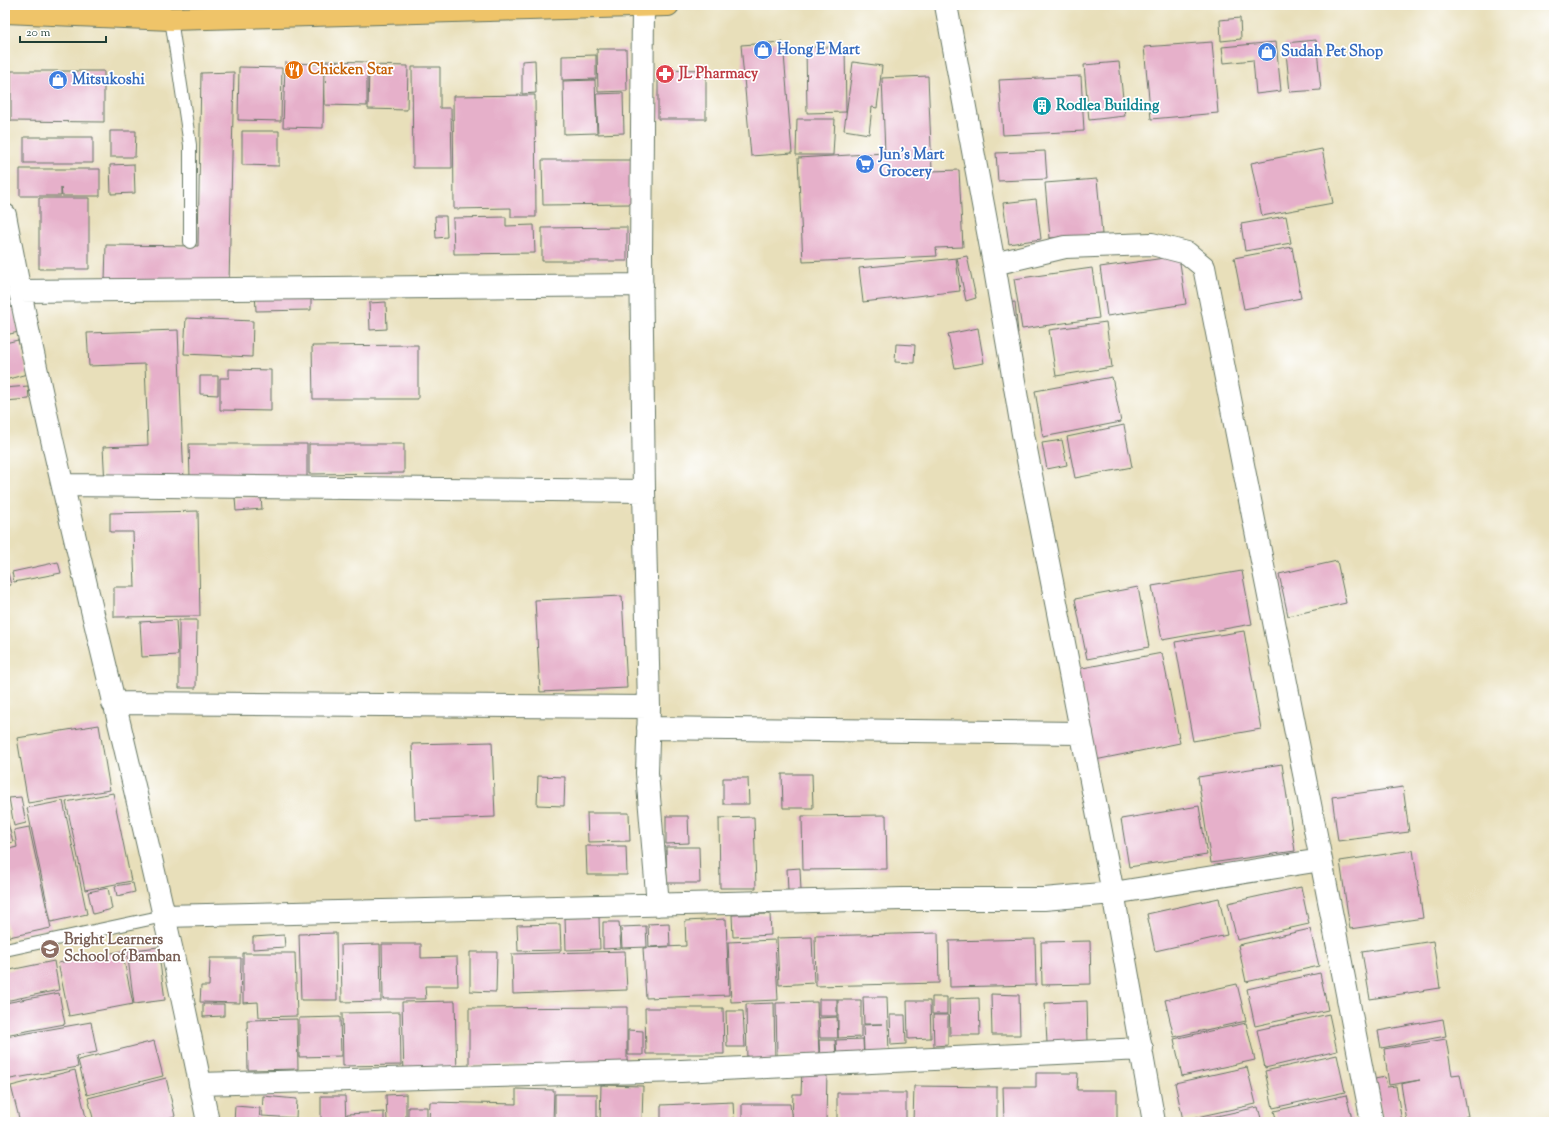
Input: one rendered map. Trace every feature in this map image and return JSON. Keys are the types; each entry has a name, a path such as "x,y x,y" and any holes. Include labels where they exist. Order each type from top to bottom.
{"highway":[{"path":"5,12 170,19 668,5"}],"street":[{"path":"946,5 994,264 1023,434 1113,893 1154,1122"},
{"path":"643,6 641,248 644,491 649,707 647,773 658,905"},
{"path":"5,215 19,291 113,703 164,916 208,1122"},
{"path":"994,264 1065,248 1152,244 1187,253 1204,267 1372,1122"},
{"path":"19,291 642,285"},
{"path":"63,486 644,491"},
{"path":"113,703 649,707"},
{"path":"648,728 1082,733"},
{"path":"164,916 903,899 1044,899 1113,893 1321,860"},
{"path":"200,1084 681,1071 1142,1049"}],"lane":[{"path":"170,19 190,145 190,242"},
{"path":"5,950 164,916"}],"building":[{"path":"1240,18 1241,39 1221,41 1220,20"},
{"path":"1316,40 1321,90 1290,92 1285,43"},
{"path":"783,42 792,153 751,156 741,45"},
{"path":"1212,42 1218,113 1151,119 1144,47"},
{"path":"1276,42 1281,91 1256,94 1253,60 1224,63 1222,47"},
{"path":"806,47 845,47 846,112 807,113"},
{"path":"597,49 626,49 627,91 598,92"},
{"path":"596,55 596,79 562,80 562,56"},
{"path":"535,60 536,93 522,94 522,61"},
{"path":"326,61 367,62 367,106 325,105"},
{"path":"853,62 882,66 877,108 872,107 869,134 844,130"},
{"path":"1119,62 1125,116 1089,120 1084,65"},
{"path":"285,63 324,64 323,128 283,127"},
{"path":"369,65 408,66 407,110 368,109"},
{"path":"239,67 282,68 281,121 238,120"},
{"path":"412,67 440,67 440,108 451,108 452,168 413,168"},
{"path":"658,69 706,70 706,119 658,119"},
{"path":"11,71 104,71 104,122 11,121"},
{"path":"234,72 229,283 105,281 106,245 198,246 201,73"},
{"name":"Jun's Mart Grocery","path":"928,76 932,171 959,170 963,247 936,248 937,256 803,262 798,158 885,153 882,78"},
{"name":"Rodlea Building","path":"1081,76 1084,131 1003,135 999,80"},
{"path":"595,80 597,133 564,134 563,81"},
{"path":"623,93 624,133 598,134 596,94"},
{"path":"535,95 536,217 511,217 511,208 454,209 453,96"},
{"path":"797,119 835,119 833,155 796,155"},
{"path":"110,131 136,131 135,157 110,157"},
{"path":"242,131 279,131 279,166 242,165"},
{"path":"24,137 93,137 93,163 24,163"},
{"path":"1322,149 1333,203 1262,216 1251,163"},
{"path":"1045,151 1047,179 998,181 996,153"},
{"path":"542,160 631,160 631,204 543,205"},
{"path":"134,164 135,193 111,194 110,165"},
{"path":"20,169 100,169 100,196 62,196 61,187 61,196 20,196"},
{"path":"1097,179 1102,234 1050,238 1045,183"},
{"path":"39,198 89,198 89,269 39,269"},
{"path":"1036,199 1041,239 1009,244 1003,203"},
{"path":"435,216 446,216 447,237 436,238"},
{"path":"1286,216 1291,243 1245,251 1241,224"},
{"path":"506,217 506,226 534,225 535,253 454,254 453,218"},
{"path":"627,227 627,261 542,261 542,228"},
{"path":"1292,247 1301,298 1244,309 1234,258"},
{"path":"967,256 976,298 966,301 957,258"},
{"path":"1179,256 1186,304 1107,316 1100,267"},
{"path":"956,258 960,291 863,302 859,268"},
{"path":"1092,268 1099,318 1022,329 1014,279"},
{"path":"5,287 8,287 19,332 5,335"},
{"path":"311,291 311,310 256,311 255,292"},
{"path":"386,302 387,329 370,330 369,303"},
{"path":"1015,302 1018,333 1009,334 1005,303"},
{"path":"186,318 253,321 252,357 184,354"},
{"path":"1106,322 1112,367 1056,376 1049,330"},
{"path":"978,328 984,363 955,368 948,334"},
{"path":"178,330 184,482 105,485 103,447 148,445 145,364 89,366 87,333"},
{"path":"18,340 27,374 5,380 5,343"},
{"path":"896,344 915,345 914,363 895,362"},
{"path":"418,345 418,399 313,399 312,346"},
{"path":"229,369 271,370 271,411 220,410 220,378 229,378"},
{"path":"200,376 218,376 218,395 200,394"},
{"path":"1112,377 1121,422 1043,437 1035,391"},
{"path":"28,386 29,399 5,401 5,388"},
{"path":"1124,425 1132,467 1075,478 1067,437"},
{"path":"1062,440 1067,465 1047,469 1042,443"},
{"path":"189,444 307,444 307,477 190,478"},
{"path":"309,444 404,444 404,473 309,474"},
{"path":"261,497 262,509 236,511 235,498"},
{"path":"198,511 200,616 114,617 114,587 135,587 133,532 110,532 110,513"},
{"path":"1337,561 1346,603 1288,616 1279,574"},
{"path":"58,562 61,573 14,582 12,572"},
{"path":"1242,571 1252,624 1162,640 1152,586"},
{"path":"5,573 8,573 11,585 5,586"},
{"path":"1138,587 1149,647 1087,659 1075,599"},
{"path":"622,596 627,688 540,692 535,600"},
{"path":"176,620 178,655 142,657 140,622"},
{"path":"179,620 197,620 196,688 179,688"},
{"path":"1244,631 1261,729 1193,741 1175,642"},
{"path":"1162,653 1180,743 1095,760 1077,669"},
{"path":"99,725 110,790 28,803 17,738"},
{"path":"492,742 495,817 415,820 412,744"},
{"path":"1282,764 1295,851 1211,863 1198,777"},
{"path":"782,774 812,774 813,808 783,808"},
{"path":"538,776 565,777 564,806 537,805"},
{"path":"723,778 748,778 749,804 723,804"},
{"path":"1403,787 1409,832 1338,841 1332,797"},
{"path":"113,793 131,881 85,890 66,802"},
{"path":"21,797 26,823 14,826 9,798"},
{"path":"63,801 87,914 51,922 27,808"},
{"path":"1199,806 1207,855 1129,867 1121,819"},
{"path":"5,811 13,842 5,844"},
{"path":"587,813 629,813 630,841 588,842"},
{"path":"886,815 887,869 803,870 802,816"},
{"path":"666,816 688,816 689,843 666,844"},
{"path":"754,817 756,888 720,888 719,818"},
{"path":"29,827 51,928 9,937 5,917 5,850 17,847 14,830"},
{"path":"586,846 626,846 627,875 587,875"},
{"path":"666,847 699,847 700,883 667,883"},
{"path":"1413,850 1423,918 1350,929 1340,861"},
{"path":"800,868 801,891 788,891 787,869"},
{"path":"133,883 135,892 117,896 115,886"},
{"path":"1301,887 1309,924 1237,940 1228,903"},
{"path":"108,888 112,909 93,914 88,892"},
{"path":"1219,898 1227,935 1155,951 1147,914"},
{"path":"770,914 771,935 733,937 732,915"},
{"path":"599,917 600,949 566,950 565,918"},
{"path":"726,919 729,995 646,998 643,948 686,946 685,921"},
{"path":"603,922 619,922 621,948 603,949"},
{"path":"669,923 670,946 649,947 648,924"},
{"path":"560,924 561,950 518,951 517,925"},
{"path":"646,926 647,947 622,948 621,927"},
{"path":"1310,929 1319,966 1246,982 1238,945"},
{"path":"336,933 337,1000 301,1000 299,934"},
{"path":"938,933 939,983 816,986 815,936"},
{"path":"284,935 285,947 253,949 253,937"},
{"path":"812,937 814,983 779,985 777,938"},
{"path":"1035,939 1036,985 950,987 949,941"},
{"path":"775,940 778,1000 731,1002 728,942"},
{"path":"1090,941 1091,984 1042,985 1041,942"},
{"path":"1433,941 1440,988 1370,999 1362,952"},
{"path":"380,944 381,1001 342,1002 341,945"},
{"path":"382,944 421,944 421,958 457,957 458,986 425,986 426,999 383,999"},
{"path":"158,947 165,1000 134,1004 127,951"},
{"path":"122,951 133,1004 69,1016 58,963"},
{"path":"625,951 627,990 513,994 512,954"},
{"path":"470,952 497,952 496,992 470,991"},
{"path":"243,953 295,953 297,1016 259,1017 258,1002 243,1003"},
{"path":"210,958 241,958 240,1003 200,1002 201,986 209,986"},
{"path":"54,961 59,990 5,1001 5,971"},
{"path":"1320,973 1328,1010 1255,1026 1247,989"},
{"path":"1237,984 1246,1021 1174,1037 1165,1000"},
{"path":"59,993 65,1024 5,1035 5,1003"},
{"path":"991,994 1019,995 1020,1035 992,1035"},
{"path":"863,997 887,997 889,1053 864,1053 863,1025 882,1024 864,1024"},
{"path":"932,997 947,997 947,1014 932,1014"},
{"path":"979,998 980,1035 950,1035 949,999"},
{"path":"819,999 837,999 837,1016 819,1016"},
{"path":"838,1000 861,1000 861,1037 838,1038"},
{"path":"455,1001 457,1074 404,1075 402,1002"},
{"path":"907,1001 930,1001 931,1038 908,1039"},
{"path":"1087,1001 1088,1042 1047,1043 1045,1003"},
{"path":"817,1002 819,1055 777,1056 776,1003"},
{"path":"774,1003 775,1062 747,1063 746,1004"},
{"path":"203,1004 224,1004 224,1016 203,1017"},
{"path":"627,1007 627,1065 469,1066 469,1008"},
{"path":"645,1008 723,1008 724,1054 646,1054"},
{"path":"726,1011 743,1011 745,1047 727,1047"},
{"path":"400,1012 401,1065 343,1066 342,1013"},
{"path":"1329,1014 1337,1051 1265,1068 1257,1030"},
{"path":"890,1015 905,1015 906,1044 891,1045"},
{"path":"933,1015 948,1015 948,1045 934,1046"},
{"path":"340,1017 341,1056 299,1057 299,1018"},
{"path":"837,1017 838,1038 820,1038 819,1018"},
{"path":"297,1019 298,1069 248,1070 247,1020"},
{"path":"1443,1019 1446,1036 1381,1048 1378,1031"},
{"path":"91,1022 97,1052 76,1056 78,1067 5,1080 5,1037"},
{"path":"1246,1023 1255,1060 1182,1076 1174,1039"},
{"path":"628,1030 643,1031 643,1055 628,1055"},
{"path":"863,1039 864,1060 837,1060 836,1040"},
{"path":"1446,1039 1452,1075 1460,1074 1468,1116 1433,1122 1407,1122 1401,1084 1420,1080 1389,1085 1384,1049"},
{"path":"819,1040 835,1040 836,1057 820,1057"},
{"path":"154,1041 163,1076 87,1095 78,1060"},
{"path":"1337,1055 1345,1092 1273,1108 1265,1071"},
{"path":"1247,1067 1256,1104 1183,1120 1175,1083"},
{"path":"75,1070 87,1122 20,1122 11,1086"},
{"path":"802,1070 827,1071 826,1122 792,1122 793,1094 801,1094"},
{"path":"1036,1073 1078,1073 1077,1090 1117,1090 1117,1122 1004,1122 1003,1087 1036,1087"},
{"path":"1385,1077 1387,1087 1396,1086 1402,1122 1383,1122 1375,1079"},
{"path":"166,1078 175,1116 152,1122 94,1122 88,1098"},
{"path":"601,1085 643,1086 642,1122 600,1122"},
{"path":"914,1086 997,1087 997,1122 913,1122"},
{"path":"516,1089 554,1090 553,1122 429,1122 430,1102 516,1104"},
{"path":"837,1093 906,1093 906,1122 837,1122"},
{"path":"406,1094 406,1122 387,1122 386,1095"},
{"path":"555,1094 597,1094 597,1122 555,1122"},
{"path":"1346,1095 1353,1122 1277,1122 1274,1111"},
{"path":"263,1096 297,1099 296,1118 262,1116"},
{"path":"321,1096 345,1096 346,1122 321,1122"},
{"path":"733,1102 734,1122 661,1122 661,1105"},
{"path":"742,1104 790,1104 792,1122 742,1122"},
{"path":"235,1106 260,1108 259,1122 234,1122"},
{"path":"408,1107 427,1107 427,1122 408,1122"},
{"path":"1258,1107 1262,1122 1194,1122 1194,1121"},
{"path":"384,1112 384,1122 347,1122 347,1114"}],"place":[{"name":"Hong E Mart","path":"763,50"},
{"name":"Sudah Pet Shop","path":"1267,52"},
{"name":"Chicken Star","path":"294,70"},
{"name":"JL Pharmacy","path":"665,74"},
{"name":"Mitsukoshi","path":"58,80"},
{"name":"Rodlea Building","path":"1042,106"},
{"name":"Jun's Mart Grocery","path":"865,164"},
{"name":"Bright Learners School of Bamban","path":"50,949"}]}
